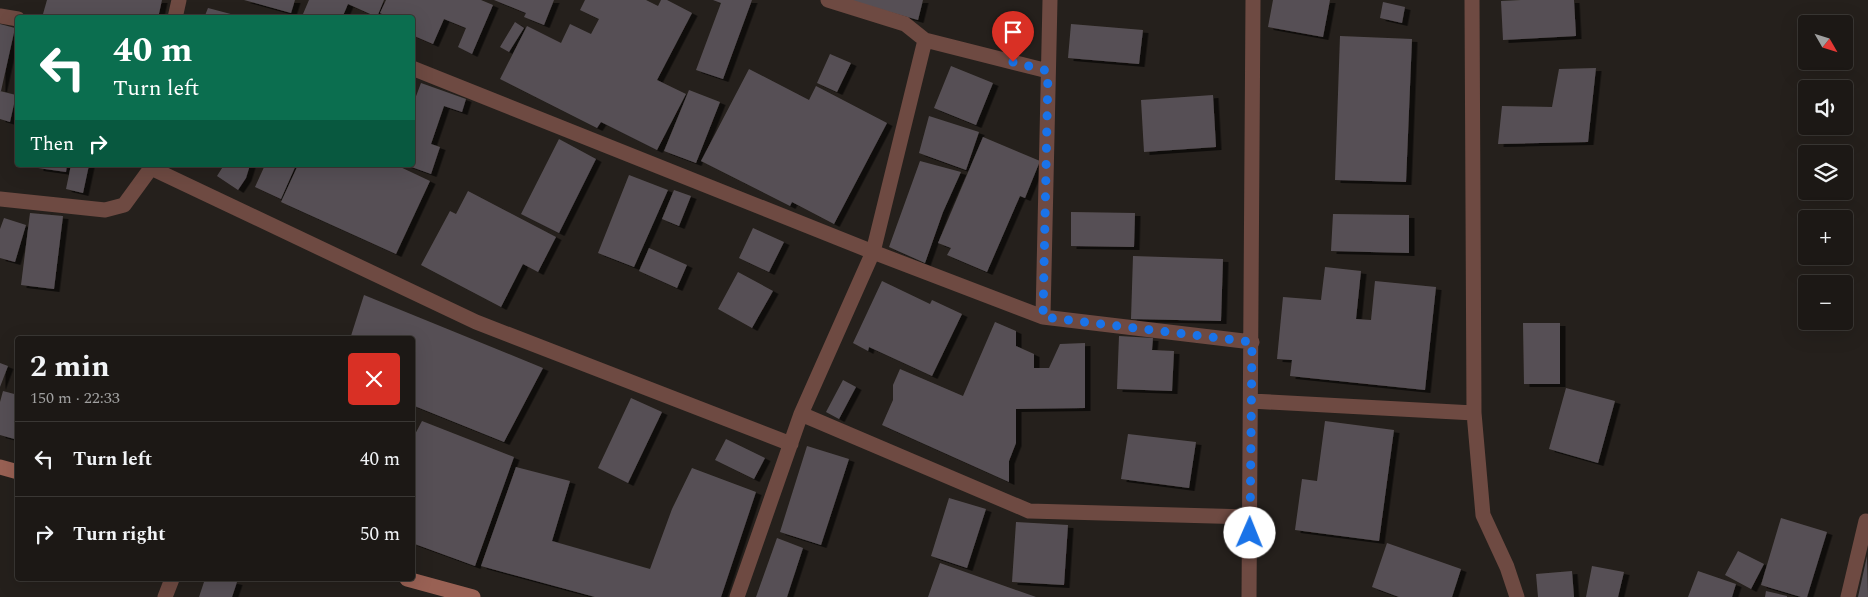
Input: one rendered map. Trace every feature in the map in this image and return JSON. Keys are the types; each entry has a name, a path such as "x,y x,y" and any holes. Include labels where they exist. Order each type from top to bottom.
{"street":[{"path":"176,15 179,0"},
{"path":"828,0 905,24 925,40 1048,71"},
{"path":"1043,317 1050,0"},
{"path":"1249,597 1253,0"},
{"path":"1472,0 1474,413 1483,515 1507,567 1517,597"},
{"path":"0,16 15,18"},
{"path":"737,597 802,414 873,252 925,40"},
{"path":"415,69 873,252 1043,317 1252,342"},
{"path":"0,199 104,210 124,205 152,167 476,322 791,444"},
{"path":"1251,401 1474,413"},
{"path":"802,414 1029,511 1250,517"},
{"path":"0,467 15,471"},
{"path":"1848,597 1867,516"},
{"path":"165,597 171,581"},
{"path":"414,581 473,597"}],"building":[{"path":"47,0 162,0 159,15 43,14"},
{"path":"244,0 295,0 291,13"},
{"path":"309,0 384,0 378,15 373,15 348,4 343,15 303,14"},
{"path":"386,0 481,0 493,5 472,54 458,47 466,28 444,19 433,44 415,36 415,15 384,15 380,13"},
{"path":"494,0 554,0 544,25 524,17 526,13"},
{"path":"585,0 646,0 658,6 661,0 667,0 692,13 657,80 686,94 657,150 601,122 597,128 500,79 527,26 561,43 570,24 591,34 599,19 580,10"},
{"path":"713,0 752,0 723,79 696,70 721,3"},
{"path":"848,0 923,0 918,20"},
{"path":"1273,0 1330,0 1323,37 1268,27"},
{"path":"1574,0 1576,36 1503,40 1501,1"},
{"path":"1383,2 1405,7 1402,23 1380,18"},
{"path":"208,8 234,15 205,15"},
{"path":"515,22 524,28 509,52 500,47"},
{"path":"0,24 15,28 1,91 0,91"},
{"path":"1071,24 1143,30 1139,64 1068,58"},
{"path":"1340,36 1412,39 1406,182 1335,180"},
{"path":"830,54 851,63 837,92 817,83"},
{"path":"951,66 993,83 976,125 934,108"},
{"path":"1596,68 1588,142 1498,144 1502,106 1552,107 1559,69"},
{"path":"749,69 809,100 816,86 887,123 834,224 792,202 790,206 701,161"},
{"path":"421,83 466,99 462,112 444,106 431,144 440,147 431,174 412,167 415,167 415,99"},
{"path":"689,90 720,102 696,163 664,151"},
{"path":"0,91 15,95 10,122 0,119"},
{"path":"1213,95 1216,147 1144,152 1141,100"},
{"path":"929,116 979,132 966,170 919,153"},
{"path":"983,137 1040,161 1025,198 1020,196 987,272 947,255 951,248 938,243"},
{"path":"559,139 596,159 559,233 521,214"},
{"path":"920,161 961,172 943,212 925,263 889,247"},
{"path":"38,167 67,167 66,172"},
{"path":"71,167 89,167 83,193 66,189"},
{"path":"223,167 249,167 246,178 238,190 217,176"},
{"path":"264,167 295,167 281,199 255,187"},
{"path":"297,167 400,167 430,181 396,254 281,202"},
{"path":"629,175 668,190 634,267 598,253"},
{"path":"674,190 691,196 679,226 662,219"},
{"path":"468,191 556,237 538,272 523,264 501,307 421,265 450,211 456,214"},
{"path":"1071,212 1135,213 1134,247 1071,246"},
{"path":"30,213 63,216 54,289 21,285"},
{"path":"1333,214 1409,215 1409,253 1331,251"},
{"path":"4,218 26,225 15,262 0,258 0,229"},
{"path":"753,228 784,242 769,272 739,258"},
{"path":"649,248 687,265 677,288 639,271"},
{"path":"1133,256 1223,259 1221,321 1131,319"},
{"path":"1325,267 1361,271 1356,319 1371,320 1375,281 1436,287 1425,390 1290,376 1292,360 1277,359 1283,297 1321,300"},
{"path":"738,272 773,291 752,328 718,309"},
{"path":"882,281 930,304 932,300 962,314 932,376 869,347 868,351 853,343"},
{"path":"364,295 543,368 504,442 415,406 415,336 351,336"},
{"path":"995,322 1016,331 1016,346 1034,354 1034,368 1049,368 1060,344 1085,343 1085,408 1016,409 1016,443 1009,461 1009,482 882,425 893,400 893,385 900,369 963,396"},
{"path":"1523,323 1560,323 1560,384 1524,384"},
{"path":"1119,336 1153,338 1152,350 1174,351 1172,391 1117,389"},
{"path":"0,363 8,366 0,387"},
{"path":"843,380 856,387 839,419 826,412"},
{"path":"1566,388 1615,401 1598,463 1549,449"},
{"path":"3,391 15,394 15,439 0,435 0,402"},
{"path":"631,398 662,412 628,483 598,468"},
{"path":"422,421 514,457 475,566 415,544 415,434"},
{"path":"1325,421 1394,430 1379,541 1295,530 1302,479 1317,481"},
{"path":"1128,434 1196,442 1189,488 1121,479"},
{"path":"726,439 765,458 754,479 715,460"},
{"path":"807,446 849,459 821,545 780,532"},
{"path":"516,467 570,481 552,541 650,569 672,509 692,468 756,492 721,597 595,597 481,566"},
{"path":"949,498 986,509 967,568 931,556"},
{"path":"1781,518 1827,532 1807,597 1801,597 1761,585"},
{"path":"1016,522 1068,525 1064,585 1012,582"},
{"path":"777,538 803,548 787,597 756,597"},
{"path":"1387,543 1461,569 1452,597 1399,597 1372,587"},
{"path":"1738,551 1764,564 1751,589 1725,575"},
{"path":"1867,556 1868,597 1858,597"},
{"path":"940,563 1036,597 928,597"},
{"path":"1592,566 1624,572 1618,597 1586,597"},
{"path":"1572,571 1574,597 1538,597 1536,574"},
{"path":"1698,571 1736,584 1732,597 1688,597"},
{"path":"204,581 237,582 232,597 199,597"},
{"path":"1766,591 1787,596 1787,597 1765,597"}],"route":[{"path":"1013,62 1048,71 1043,317 1252,342 1250,533"}]}
